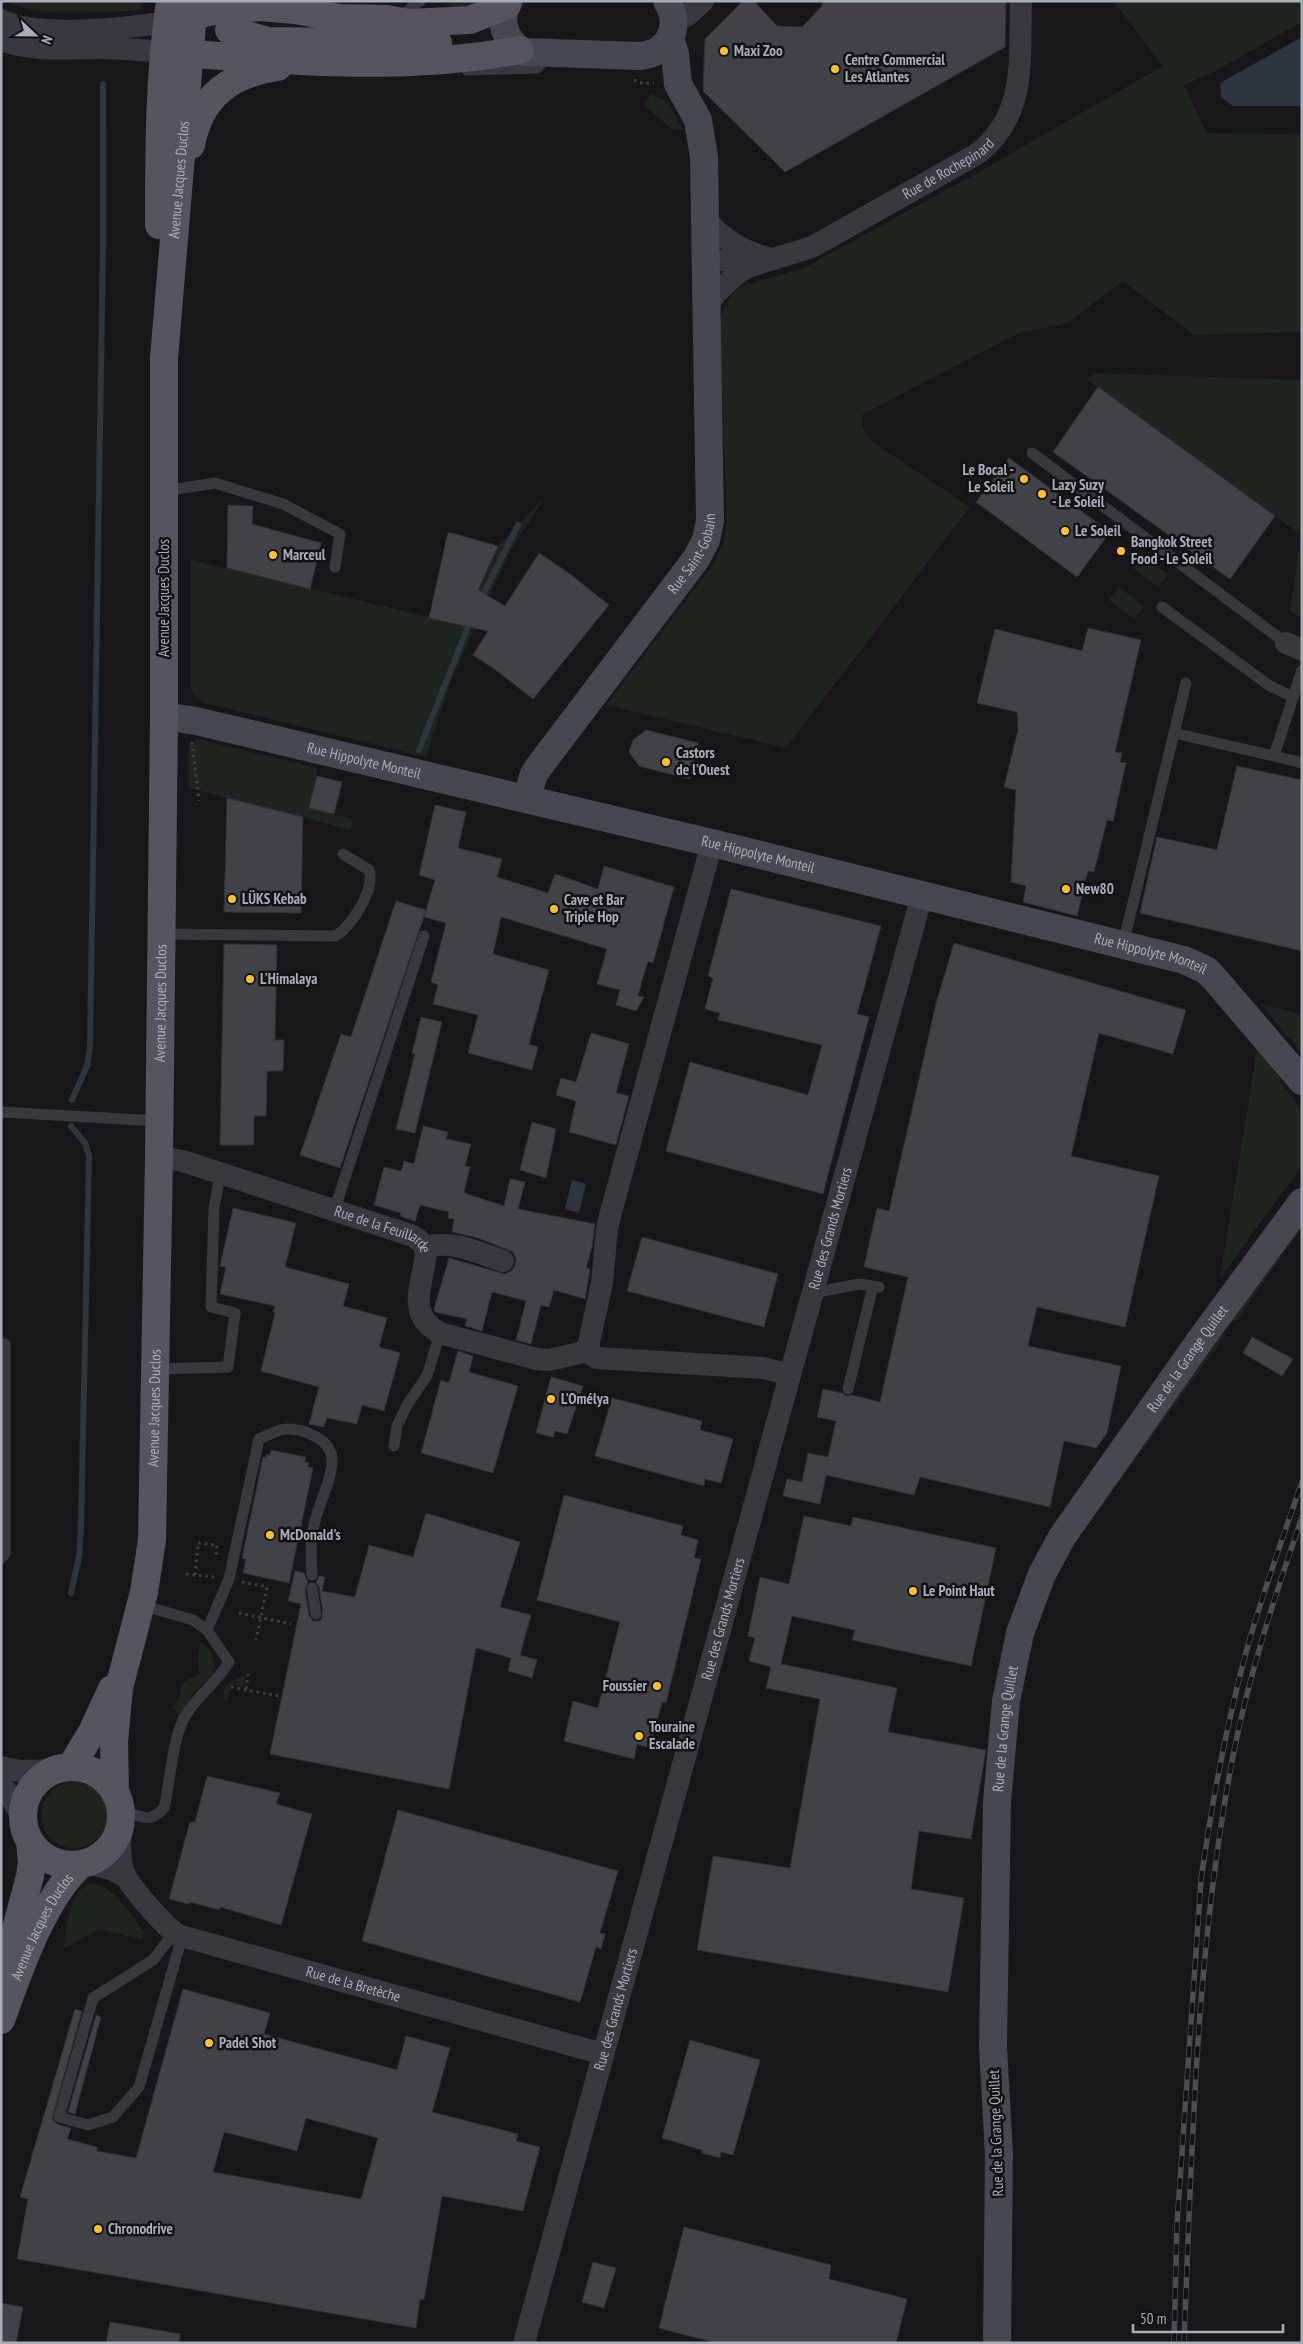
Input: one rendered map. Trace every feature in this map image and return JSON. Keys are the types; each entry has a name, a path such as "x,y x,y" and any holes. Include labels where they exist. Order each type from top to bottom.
{"main road":[{"path":"181,10 214,11 287,6 339,18 387,19 409,23 470,20 508,3"},
{"name":"Avenue Jacques Duclos","path":"119,1808 114,1750 119,1688 141,1605 152,1540 160,1157 164,716 164,358 173,257 176,53 181,10"},
{"path":"229,30 253,38 289,42 515,46"},
{"path":"176,53 314,62 386,63 466,58 515,46"},
{"name":"Avenue Jacques Duclos","path":"164,358 160,329 158,266 160,99 176,53"},
{"path":"173,257 194,130 199,116 208,102 226,85 241,77 264,69 314,62"},
{"name":"Avenue Jacques Duclos","path":"64,1769 96,1725 130,1645"},
{"path":"64,1769 84,1769 97,1774 107,1782 119,1808 117,1836 110,1848 100,1857 84,1864 57,1863 46,1858 27,1830 26,1798 42,1778 64,1769"},
{"name":"Avenue Jacques Duclos","path":"1,1984 30,1876 32,1862 27,1830"},
{"name":"Avenue Jacques Duclos","path":"1,2020 39,1928 60,1888 68,1876 84,1864"}],"street":[{"path":"670,20 688,15 703,1"},
{"name":"Rue de Rochepinard","path":"706,316 710,302 726,282 751,266 812,247 977,154 992,141 1008,119 1017,95 1021,1"},
{"path":"508,3 503,21 515,46 530,54 640,56 656,51 670,20"},
{"path":"1,20 25,29 71,30 140,26 181,10"},
{"path":"670,20 678,84 698,120 702,138 704,157 705,261"},
{"path":"1,40 23,46 43,48 123,48 176,53"},
{"path":"640,56 678,84"},
{"path":"705,218 712,227 740,249 773,259"},
{"name":"Rue de Rochepinard","path":"705,261 734,258 773,259"},
{"name":"Rue Saint-Gobain","path":"526,799 528,787 541,764 696,559 706,540 710,521 705,261"},
{"name":"Rue Hippolyte Monteil","path":"164,716 196,721 712,843 1184,960 1206,970 1302,1081"},
{"path":"712,843 611,1212 607,1229 602,1283 588,1351 592,1355 604,1359 764,1368 790,1376"},
{"name":"Rue des Grands Mortiers","path":"524,2343 922,895"},
{"name":"Rue de la Feuillarde","path":"160,1157 183,1161 413,1236 425,1247 426,1255 419,1295 420,1312 423,1321 430,1328 440,1333 537,1359 549,1360 588,1351"},
{"name":"Rue de la Grange Quillet","path":"997,2343 999,2154 993,2047 997,1802 1006,1701 1020,1633 1042,1574 1062,1538 1201,1339 1302,1202"},
{"path":"425,1247 437,1243 454,1245 503,1261"},
{"path":"1,1767 19,1772 64,1769"},
{"path":"1,1783 27,1830"},
{"path":"119,1808 121,1860 126,1877"},
{"path":"84,1864 113,1870 126,1877 178,1935"},
{"name":"Rue de la Bretèche","path":"178,1935 604,2054"}],"lane":[{"path":"387,19 406,12 420,1"},
{"path":"386,63 445,69 537,68 550,55"},
{"path":"1032,453 1294,646"},
{"path":"164,491 215,483 283,504 340,534 335,567"},
{"path":"1162,607 1270,686 1293,697"},
{"path":"1274,756 1302,670"},
{"path":"1123,945 1186,683"},
{"path":"1174,734 1302,763"},
{"path":"162,934 335,936 343,932 350,925 371,884 370,870 343,854"},
{"path":"334,1211 424,936"},
{"path":"1,1112 160,1121"},
{"path":"156,1368 228,1367 235,1313 212,1307 214,1208 220,1174"},
{"path":"813,1293 859,1284 876,1287 848,1389"},
{"path":"394,1446 397,1426 407,1406 427,1376 440,1333"},
{"path":"1,1558 5,1554 5,1344"},
{"path":"208,1630 229,1579 259,1439 286,1428 309,1433 324,1442 332,1457 330,1470 313,1526 310,1555 312,1575"},
{"path":"312,1588 316,1614"},
{"path":"119,1808 146,1819 157,1816 164,1808 177,1739 183,1720 196,1701 222,1675 229,1662 208,1630 193,1620 141,1605"},
{"path":"178,1935 139,2087 113,2117 88,2124 60,2117 93,1998 153,1960 178,1935"}],"path":[{"path":"192,739 199,801"},
{"path":"195,1575 198,1543 217,1545 216,1561"},
{"path":"214,1577 215,1569"},
{"path":"186,1574 203,1576"},
{"path":"229,1579 267,1587 256,1640"},
{"path":"239,1613 291,1624"},
{"path":"246,1689 248,1674"},
{"path":"231,1686 278,1696"}],"shaded area":[{"path":"8,1 142,1 142,8 134,11 69,13 34,10 19,7"},
{"path":"447,1 481,1 470,6 447,6"},
{"path":"1113,1 1302,1 1302,22 1210,74 1184,85 1207,133 1302,134 1302,332 1194,335 1123,281 1068,323 1019,333 863,414 862,427 871,441 970,507 786,748 606,705 714,563 723,544 727,519 719,317 733,293 743,286 804,268 977,173 1163,66"},
{"path":"1302,37 1302,106 1233,106 1221,97 1220,83"},
{"path":"651,94 668,102 683,129 673,130 644,105"},
{"path":"1096,373 1302,380 1302,619 1290,611 1301,535 1086,379"},
{"path":"545,497 511,550 478,620 451,681 426,757 205,703 200,701 191,690 191,560 462,625 498,546"},
{"path":"1142,555 1168,574 1158,587 1133,568"},
{"path":"1119,587 1144,606 1134,619 1109,600"},
{"path":"199,739 316,768 317,777 309,808 353,819 351,830 189,788 189,745"},
{"path":"1261,1004 1302,1014 1302,1054"},
{"path":"1257,1049 1281,1077 1280,1083 1291,1094 1302,1114 1302,1166 1220,1278"},
{"path":"572,1180 586,1184 579,1213 565,1209"},
{"path":"1302,1220 1302,1227 1238,1319 1225,1325"},
{"path":"1227,1333 1081,1534 1216,1338"},
{"path":"201,1642 211,1652 215,1666 212,1674 193,1693 179,1717 173,1707 180,1696 182,1683 200,1673 198,1658"},
{"path":"246,1675 243,1687 231,1685 227,1704 223,1694 224,1689 231,1682"},
{"path":"74,1782 86,1785 97,1792 104,1803 107,1815 104,1827 97,1838 86,1845 74,1848 62,1845 51,1838 44,1827 41,1815 44,1803 51,1792 62,1785"},
{"path":"89,1884 105,1888 128,1909 145,1932 142,1940 100,1929 63,1949 67,1922 73,1903 82,1888"}],"building":[{"name":"Centre Commercial Les Atlantes","path":"743,1 754,1 777,26 802,27 822,6 822,1 1006,1 1005,47 785,172 703,91 705,39"},
{"path":"1098,387 1275,516 1230,579 1053,452"},
{"path":"1009,458 1110,532 1077,577 976,502"},
{"name":"Marceul","path":"228,505 253,506 252,524 321,543 310,589 227,568"},
{"path":"448,532 498,546 478,590 505,606 539,553 570,574 609,605 533,699 496,670 473,655 488,631 429,618"},
{"path":"1088,628 1141,640 1115,752 1122,753 1120,762 1126,763 1113,821 1107,820 1094,872 1088,871 1077,916 1023,902 1026,886 1011,882 1016,790 1004,787 1018,730 1017,712 977,703 995,629 1082,651"},
{"path":"646,730 698,743 689,779 639,766 629,752 633,740"},
{"path":"1237,766 1302,780 1302,951 1140,913 1157,837 1217,850"},
{"path":"317,776 342,782 334,814 309,808"},
{"path":"227,798 303,817 301,913 224,912"},
{"path":"435,805 466,812 458,848 502,859 497,877 548,893 555,874 598,889 604,866 674,887 653,963 648,961 642,981 638,996 644,997 636,1011 616,1005 620,990 597,984 607,949 501,917 493,954 549,970 529,1044 538,1047 532,1070 468,1053 478,1015 433,1004 438,985 431,982 446,923 424,917 435,880 419,875"},
{"path":"731,889 881,926 857,1014 869,1017 823,1194 666,1151 690,1062 808,1095 822,1045 718,1020 720,1013 705,1009 713,978 708,976"},
{"path":"396,901 426,910 340,1168 300,1155 341,1034 351,1037"},
{"path":"954,943 1186,1010 1173,1054 1099,1033 1071,1156 1159,1176 1125,1327 1037,1307 1028,1346 1121,1366 1107,1433 1096,1448 1064,1441 1050,1507 920,1477 914,1495 826,1475 820,1504 783,1496 787,1479 802,1482 808,1453 828,1457 836,1421 817,1417 823,1389 880,1402 908,1277 864,1267 877,1208 889,1211 936,1004"},
{"path":"224,944 277,945 275,1040 284,1040 283,1071 267,1071 266,1116 254,1116 254,1145 220,1145"},
{"path":"421,1017 442,1022 415,1133 396,1129 415,1054 412,1053"},
{"path":"591,1033 629,1044 616,1093 629,1096 616,1145 569,1132 576,1101 556,1095 561,1078 576,1082"},
{"path":"532,1122 556,1129 546,1178 520,1170"},
{"path":"423,1126 448,1132 446,1139 471,1144 465,1166 470,1167 464,1192 467,1194 504,1206 510,1179 525,1182 518,1209 595,1224 592,1247 586,1268 590,1269 585,1299 554,1290 549,1307 541,1305 531,1344 516,1340 526,1301 492,1292 482,1331 465,1326 467,1319 435,1312 434,1309 449,1258 505,1274 515,1266 516,1259 513,1252 478,1238 452,1232 454,1219 448,1218 449,1212 420,1205 415,1221 400,1216 401,1213 374,1205 384,1167 401,1171 404,1161 414,1164"},
{"path":"233,1208 296,1223 285,1267 349,1284 343,1306 387,1318 379,1347 400,1353 384,1411 362,1405 357,1424 327,1418 324,1427 309,1424 319,1387 261,1371 275,1306 220,1294 226,1267 220,1266"},
{"path":"642,1237 778,1274 764,1327 627,1291"},
{"path":"1252,1337 1293,1359 1282,1376 1243,1353"},
{"path":"458,1351 473,1356 469,1372 518,1386 493,1473 421,1453 441,1380 449,1383"},
{"path":"551,1377 583,1386 567,1434 555,1431 553,1437 536,1433"},
{"path":"612,1398 702,1421 700,1430 733,1439 721,1483 705,1479 704,1486 595,1456"},
{"name":"McDonald's","path":"271,1450 306,1457 305,1462 309,1463 308,1467 313,1468 289,1583 243,1573 246,1559 242,1558 263,1457 266,1458 266,1454 270,1455"},
{"path":"564,1495 683,1526 681,1535 698,1540 694,1558 701,1559 666,1703 662,1702 650,1748 637,1744 634,1759 564,1741 573,1701 598,1708 620,1622 537,1600"},
{"path":"426,1513 520,1542 500,1607 531,1615 520,1655 537,1660 532,1678 508,1671 511,1658 476,1648 449,1789 270,1754 301,1604 288,1601 295,1571 304,1573 308,1582 305,1589 309,1615 313,1621 321,1620 323,1613 319,1587 316,1582 319,1576 325,1577 322,1591 355,1597 369,1545 413,1557"},
{"path":"804,1516 851,1526 853,1517 996,1548 971,1666 852,1640 855,1630 792,1616 781,1664 897,1688 888,1732 986,1750 971,1839 919,1831 911,1889 964,1898 948,1992 697,1950 713,1856 790,1868 820,1699 766,1688 771,1667 749,1661 755,1638 748,1636 760,1577 789,1584"},
{"path":"207,1776 280,1793 276,1804 312,1814 281,1925 220,1907 220,1910 169,1899 190,1822 195,1822"},
{"path":"398,1810 618,1871 600,1933 605,1934 601,1949 596,1947 580,2002 362,1941"},
{"path":"183,1989 270,2013 264,2034 397,2070 406,2036 450,2048 432,2112 518,2134 516,2141 540,2147 523,2211 442,2196 424,2300 420,2299 416,2328 17,2259 28,2199 20,2197 75,2009 82,2011 52,2119 57,2124 71,2128 67,2139 97,2147 97,2151 136,2158","holes":["306,2118 378,2138 361,2199 213,2172 224,2132 297,2151"]},
{"path":"96,2015 101,2017 75,2114 68,2112"},
{"path":"690,2040 760,2060 733,2155 721,2152 720,2158 702,2153 702,2150 662,2138"},
{"path":"684,2227 831,2265 829,2279 907,2299 896,2343 716,2343 659,2328"},
{"path":"593,2262 616,2268 604,2308 582,2302"},
{"path":"1,2303 23,2307 16,2343 1,2343"},
{"path":"110,2322 180,2334 179,2343 106,2343"}],"waterway":[{"path":"72,1100 87,1066 90,1047 103,244 103,84"},
{"path":"480,601 518,525"},
{"path":"419,750 471,619"},
{"path":"71,1126 85,1143 89,1156 81,1526 79,1557 71,1593"}],"railway":[{"path":"1174,2343 1177,2224 1201,1880 1205,1850 1215,1791 1240,1674 1267,1583 1302,1482"},
{"path":"1184,2343 1193,2122 1203,1974 1221,1828 1239,1725 1255,1665 1302,1517"}],"place":[{"name":"Maxi Zoo","path":"724,51"},
{"name":"Centre Commercial Les Atlantes","path":"835,69"},
{"name":"Le Bocal - Le Soleil","path":"1024,479"},
{"name":"Lazy Suzy - Le Soleil","path":"1042,494"},
{"name":"Le Soleil","path":"1065,531"},
{"name":"Bangkok Street Food - Le Soleil","path":"1121,551"},
{"name":"Marceul","path":"273,555"},
{"name":"Castors de l'Ouest","path":"666,762"},
{"name":"New80","path":"1066,889"},
{"name":"LÜKS Kebab","path":"232,899"},
{"name":"Cave et Bar Triple Hop","path":"554,909"},
{"name":"L'Himalaya","path":"250,979"},
{"name":"L'Omélya","path":"551,1399"},
{"name":"McDonald's","path":"270,1535"},
{"name":"Le Point Haut","path":"913,1591"},
{"name":"Foussier","path":"657,1686"},
{"name":"Touraine Escalade","path":"639,1736"},
{"name":"Padel Shot","path":"209,2043"},
{"name":"Chronodrive","path":"98,2229"}]}
